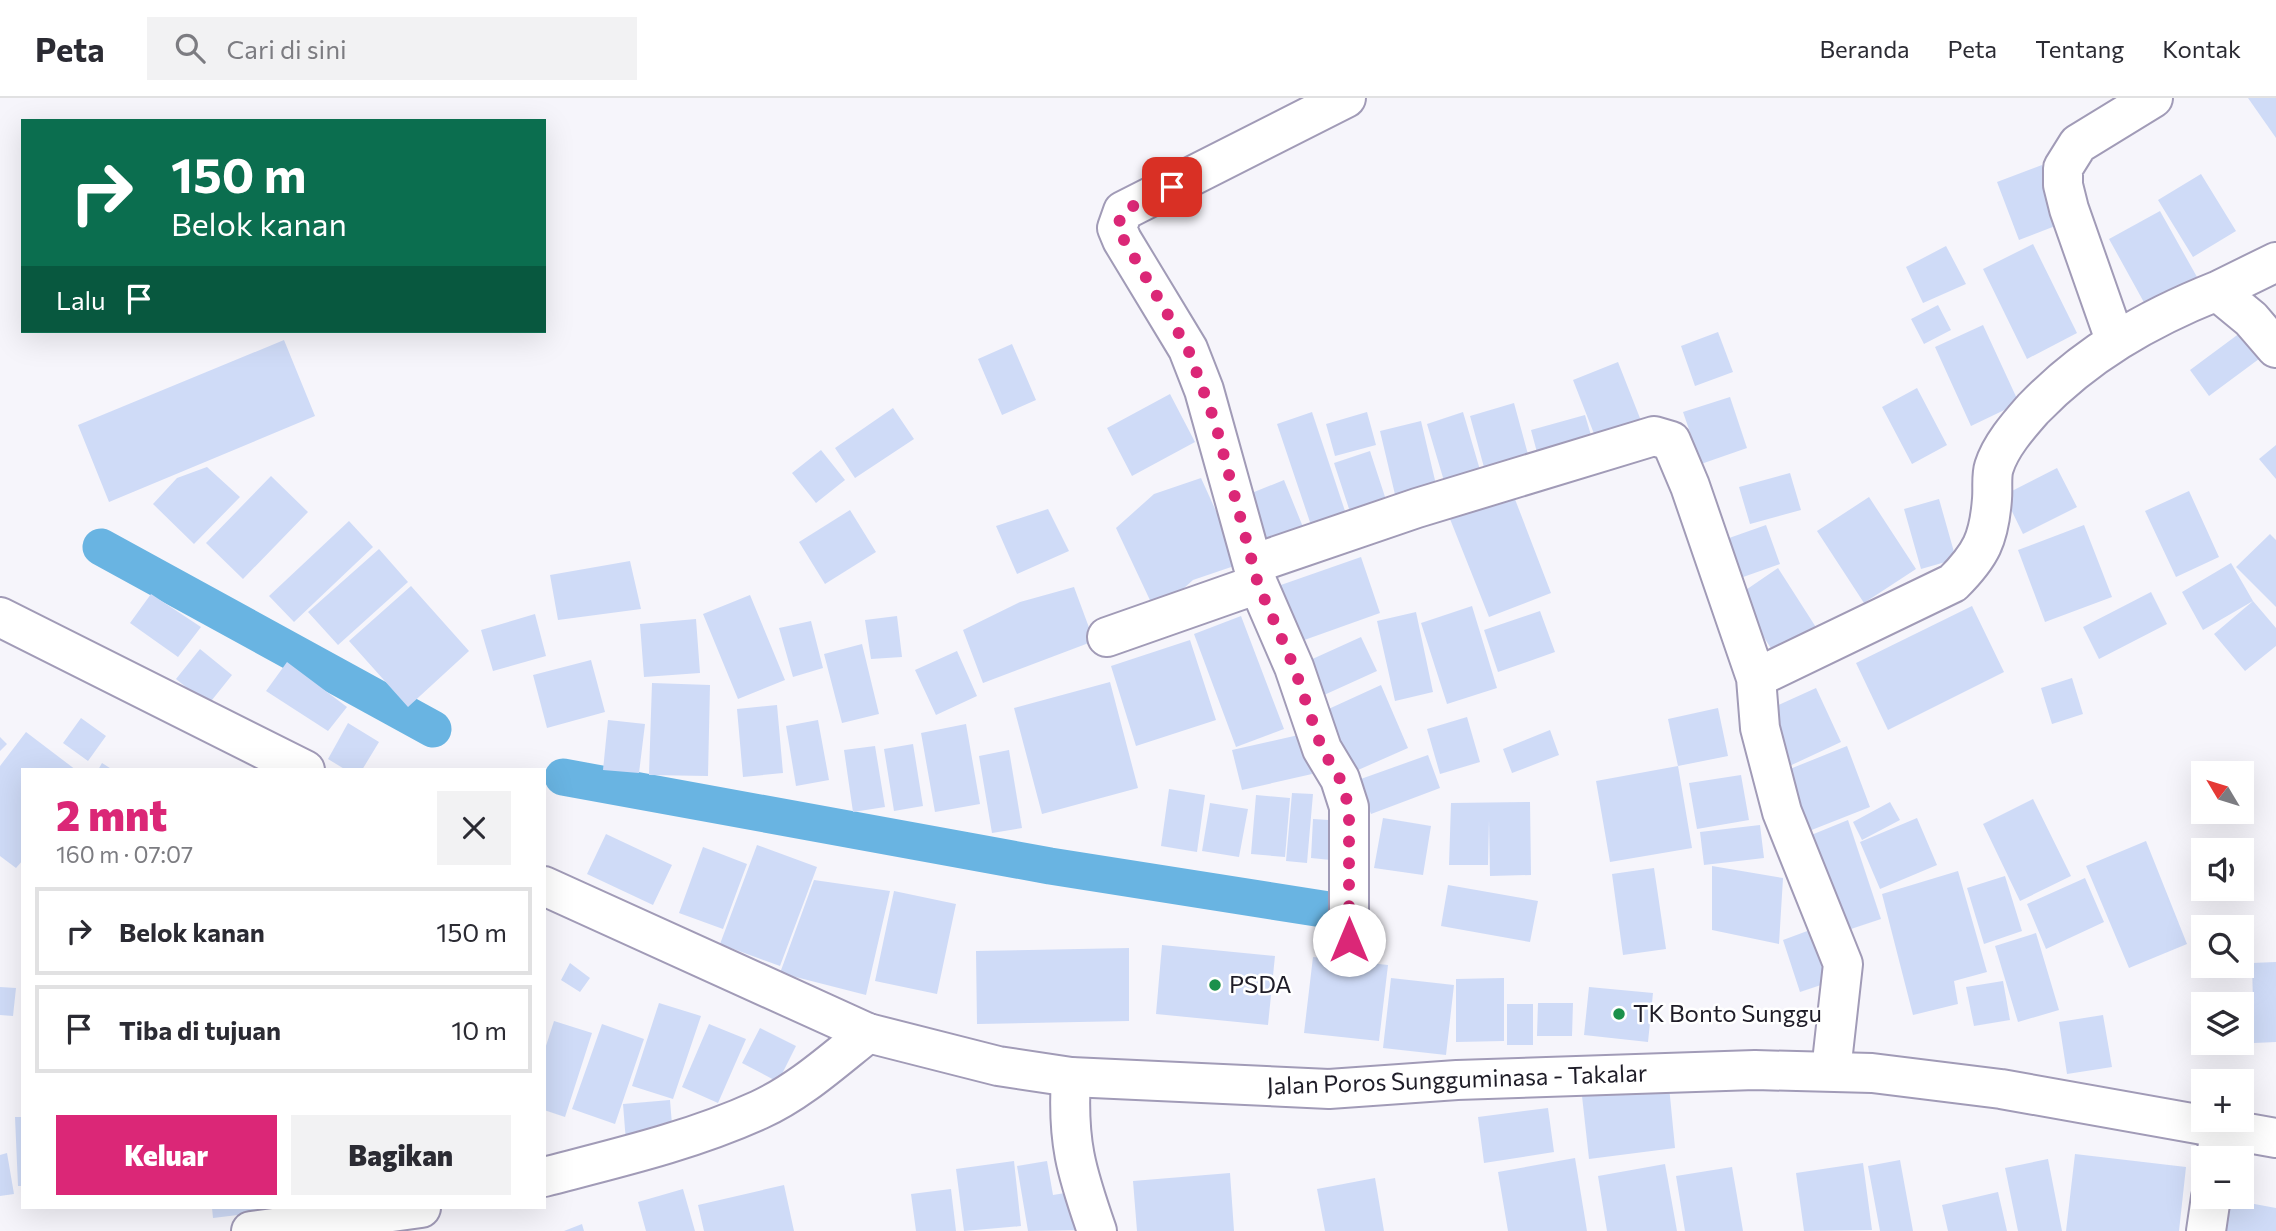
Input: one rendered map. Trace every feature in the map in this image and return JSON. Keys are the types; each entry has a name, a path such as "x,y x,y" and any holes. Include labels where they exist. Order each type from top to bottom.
{"main road":[{"path":"1346,98 1123,211 1117,228 1188,349 1205,390 1255,574 1294,667 1322,749 1340,779 1349,807 1349,940"},
{"path":"2115,340 2069,209 2063,186 2063,168 2078,144 2153,98"},
{"path":"1756,678 1953,583 1973,563 1986,541 1994,467 2008,441 2055,386 2115,340 2162,313 2217,291 2276,262"},
{"path":"2217,291 2251,319 2276,348"},
{"path":"1107,637 1417,508 1654,436 1664,438 1676,449 1756,678 1760,728 1779,802 1840,954 1842,981 1831,1071"},
{"path":"0,617 301,768"},
{"name":"Jalan Poros Sungguminasa - Takalar","path":"546,888 868,1033 998,1066 1071,1077 1329,1088 1457,1080 1741,1070 1831,1071 2000,1089 2218,1144 2276,1138"},
{"path":"546,1176 664,1146 760,1110 811,1077 868,1033"},
{"path":"1071,1077 1068,1121 1071,1145 1097,1231"},
{"path":"251,1231 414,1209"},
{"path":"2206,1231 2209,1209"}],"building":[{"path":"2248,98 2276,98 2276,138"},
{"path":"2042,165 2063,223 2019,240 1997,182"},
{"path":"2201,174 2236,231 2193,257 2158,200"},
{"path":"2160,211 2197,277 2146,306 2109,239"},
{"path":"2033,244 2077,333 2027,359 1983,269"},
{"path":"1946,246 1966,284 1923,303 1906,267"},
{"path":"1938,305 1951,330 1924,344 1911,319"},
{"path":"1983,325 2019,403 1971,426 1935,347"},
{"path":"2244,330 2263,356 2209,396 2190,370"},
{"path":"1718,332 1733,372 1695,386 1681,346"},
{"path":"284,340 315,416 109,502 78,425"},
{"path":"1012,344 1036,400 1002,415 978,359"},
{"path":"1618,362 1645,431 1600,449 1573,380"},
{"path":"1917,388 1947,445 1912,464 1882,407"},
{"path":"1170,394 1195,442 1132,476 1107,428"},
{"path":"1730,397 1747,448 1701,464 1683,412"},
{"path":"1514,403 1529,458 1485,471 1470,416"},
{"path":"893,408 914,439 855,478 835,448"},
{"path":"1312,412 1350,526 1315,537 1277,424"},
{"path":"1367,412 1376,445 1335,456 1326,424"},
{"path":"1463,412 1480,470 1444,481 1427,424"},
{"path":"1585,415 1596,452 1541,467 1531,430"},
{"path":"1421,421 1438,493 1397,503 1380,431"},
{"path":"2276,445 2276,479 2259,459"},
{"path":"821,450 845,480 816,503 792,473"},
{"path":"1370,451 1388,506 1352,518 1334,463"},
{"path":"207,467 240,497 194,544 153,504 177,478"},
{"path":"2057,468 2077,507 2023,534 2004,495"},
{"path":"1790,473 1801,510 1750,524 1739,487"},
{"path":"271,476 308,512 243,579 206,543"},
{"path":"1201,478 1240,564 1193,580 1156,613 1116,528 1154,494"},
{"path":"1284,480 1307,537 1260,556 1237,499"},
{"path":"2189,491 2219,557 2176,577 2145,511"},
{"path":"1513,494 1551,593 1489,617 1450,519"},
{"path":"1869,497 1916,569 1864,603 1817,531"},
{"path":"1939,499 1956,559 1921,569 1904,509"},
{"path":"1048,509 1069,551 1017,574 996,526"},
{"path":"850,510 876,552 825,584 799,542"},
{"path":"349,521 373,547 294,622 269,596"},
{"path":"1766,525 1780,564 1729,582 1715,543"},
{"path":"2084,525 2112,597 2045,622 2018,550"},
{"path":"2270,534 2276,540 2276,607 2236,567"},
{"path":"379,549 408,582 338,645 308,612"},
{"path":"1361,557 1380,613 1296,643 1278,586"},
{"path":"630,561 641,609 558,620 550,575"},
{"path":"2231,563 2253,601 2203,630 2182,592"},
{"path":"1778,568 1819,632 1778,659 1737,596"},
{"path":"411,586 469,651 408,707 349,641"},
{"path":"1074,587 1094,641 983,683 963,630 1020,602"},
{"path":"2151,592 2167,624 2099,659 2083,627"},
{"path":"151,594 201,627 178,657 130,623"},
{"path":"750,595 785,680 738,699 703,614"},
{"path":"2253,601 2276,628 2276,646 2245,671 2214,634"},
{"path":"1472,606 1497,688 1447,704 1421,623"},
{"path":"1972,606 2004,672 1888,730 1856,663"},
{"path":"1540,611 1555,652 1498,672 1484,630"},
{"path":"1416,612 1433,692 1395,701 1377,621"},
{"path":"535,614 546,656 493,671 481,630"},
{"path":"897,616 902,657 871,659 865,620"},
{"path":"1241,616 1284,729 1236,747 1194,634"},
{"path":"696,619 700,673 644,677 640,624"},
{"path":"811,621 823,668 793,677 779,628"},
{"path":"1361,637 1377,671 1313,700 1297,666"},
{"path":"1190,640 1216,720 1136,746 1111,666"},
{"path":"862,644 879,714 842,723 824,654"},
{"path":"200,649 232,675 208,705 176,679"},
{"path":"957,651 977,696 936,715 915,670"},
{"path":"591,660 605,712 547,728 533,675"},
{"path":"287,662 347,707 328,731 266,691"},
{"path":"2072,678 2083,714 2052,724 2041,688"},
{"path":"1110,682 1138,788 1042,814 1014,708"},
{"path":"652,683 710,685 708,776 649,775"},
{"path":"1381,685 1408,748 1349,774 1322,712"},
{"path":"1816,688 1841,742 1783,769 1763,712"},
{"path":"777,705 783,773 743,777 737,709"},
{"path":"1718,708 1728,756 1678,766 1668,719"},
{"path":"1467,717 1480,762 1440,774 1427,729"},
{"path":"81,718 106,736 88,761 63,743"},
{"path":"608,720 645,724 639,773 603,770"},
{"path":"818,720 829,780 796,786 786,726"},
{"path":"348,723 379,742 363,768 343,768 328,759"},
{"path":"966,724 980,804 935,812 921,733"},
{"path":"1550,730 1559,755 1512,773 1503,749"},
{"path":"26,732 73,768 21,768 21,862 16,868 0,856 0,766"},
{"path":"1303,734 1312,774 1242,790 1232,750"},
{"path":"0,737 7,744 0,751"},
{"path":"913,744 923,806 894,811 884,749"},
{"path":"875,746 885,807 853,812 844,750"},
{"path":"1847,746 1870,807 1804,833 1780,773"},
{"path":"1009,750 1022,828 992,833 979,756"},
{"path":"1428,755 1440,788 1371,814 1358,780"},
{"path":"1678,766 1692,848 1610,862 1596,781"},
{"path":"1741,775 1749,820 1697,829 1689,783"},
{"path":"1169,789 1205,795 1197,852 1161,846"},
{"path":"1292,793 1313,794 1307,863 1286,861"},
{"path":"1256,795 1290,798 1285,857 1251,854"},
{"path":"2033,799 2071,876 2020,901 1983,824"},
{"path":"1530,802 1531,875 1490,876 1489,820 1488,865 1449,865 1451,803"},
{"path":"1890,802 1900,820 1862,840 1853,822"},
{"path":"1210,803 1248,809 1239,857 1202,851"},
{"path":"1383,818 1431,826 1423,875 1374,868"},
{"path":"1917,818 1937,865 1880,889 1860,842"},
{"path":"1313,819 1344,821 1341,861 1311,858"},
{"path":"1848,820 1881,919 1836,934 1799,840"},
{"path":"1760,825 1764,858 1704,865 1700,832"},
{"path":"606,834 672,865 653,905 587,874"},
{"path":"2146,841 2187,944 2129,968 2086,866"},
{"path":"757,845 817,867 780,966 720,944"},
{"path":"703,847 747,864 723,929 679,913"},
{"path":"1712,866 1783,878 1779,944 1712,930"},
{"path":"1654,868 1666,949 1623,955 1612,874"},
{"path":"1958,871 1987,972 1954,981 1958,1004 1913,1015 1882,894"},
{"path":"2005,876 2022,931 1984,944 1967,888"},
{"path":"2085,878 2104,922 2046,949 2027,904"},
{"path":"814,880 890,891 866,995 780,973"},
{"path":"1448,885 1538,901 1530,942 1441,926"},
{"path":"894,891 956,904 937,994 875,981"},
{"path":"1810,930 1827,983 1800,992 1783,940"},
{"path":"2036,933 2059,1010 2018,1022 1995,946"},
{"name":"PSDA","path":"1162,945 1275,956 1268,1025 1156,1014"},
{"path":"1129,948 1129,1021 977,1024 976,951"},
{"path":"1313,957 1388,965 1379,1041 1304,1033"},
{"path":"2276,962 2276,1042 2254,1043 2254,963"},
{"path":"570,963 590,978 580,992 561,980"},
{"path":"1391,978 1454,985 1446,1055 1383,1048"},
{"path":"1504,978 1504,1041 1456,1042 1456,979"},
{"path":"2003,981 2010,1020 1974,1026 1966,987"},
{"path":"0,987 16,988 13,1016 0,1015"},
{"name":"TK Bonto Sunggu","path":"1589,987 1653,993 1648,1042 1584,1035"},
{"path":"659,1003 701,1016 673,1099 632,1086"},
{"path":"1538,1003 1573,1003 1572,1036 1537,1036"},
{"path":"1507,1004 1533,1004 1533,1045 1507,1045"},
{"path":"2103,1015 2112,1067 2067,1074 2059,1022"},
{"path":"554,1021 592,1033 565,1117 546,1111 546,1046"},
{"path":"602,1024 644,1039 615,1124 572,1109"},
{"path":"709,1024 746,1039 718,1103 682,1087"},
{"path":"760,1028 796,1046 778,1082 742,1063"},
{"path":"1669,1086 1675,1148 1589,1159 1582,1096"},
{"path":"670,1100 673,1137 626,1142 623,1104"},
{"path":"1548,1108 1554,1152 1484,1163 1478,1117"},
{"path":"15,1117 21,1117 21,1186 18,1186"},
{"path":"7,1153 14,1194 0,1196 0,1155"},
{"path":"2075,1154 2186,1167 2179,1231 2066,1231"},
{"path":"1575,1158 1587,1231 1508,1231 1498,1172"},
{"path":"2048,1159 2062,1231 2018,1231 2005,1168"},
{"path":"1900,1160 1913,1231 1880,1231 1868,1166"},
{"path":"1014,1161 1021,1226 964,1231 956,1169"},
{"path":"1047,1161 1053,1195 1071,1192 1078,1230 1028,1231 1017,1166"},
{"path":"1863,1163 1872,1230 1804,1231 1796,1173"},
{"path":"1665,1164 1677,1231 1607,1231 1598,1176"},
{"path":"1732,1167 1743,1231 1685,1231 1676,1176"},
{"path":"1230,1173 1234,1231 1137,1231 1133,1181"},
{"path":"1375,1178 1384,1231 1325,1231 1317,1189"},
{"path":"784,1185 794,1231 704,1231 698,1205"},
{"path":"683,1189 695,1231 646,1231 638,1202"},
{"path":"951,1189 956,1231 916,1231 911,1194"},
{"path":"1998,1192 2007,1231 1948,1231 1942,1205"},
{"path":"2254,1204 2276,1208 2276,1231 2215,1231 2220,1209 2254,1209"},
{"path":"212,1209 285,1209 213,1218"},
{"path":"582,1224 584,1231 564,1231"}],"waterway":[{"path":"101,547 433,729"},
{"path":"563,777 1050,866 1329,910"}],"place":[{"name":"PSDA","path":"1215,985"},
{"name":"TK Bonto Sunggu","path":"1619,1014"}],"route":[{"path":"1172,187 1123,211 1117,228 1188,349 1205,390 1258,584 1294,667 1322,749 1340,779 1349,807 1349,940"}]}
